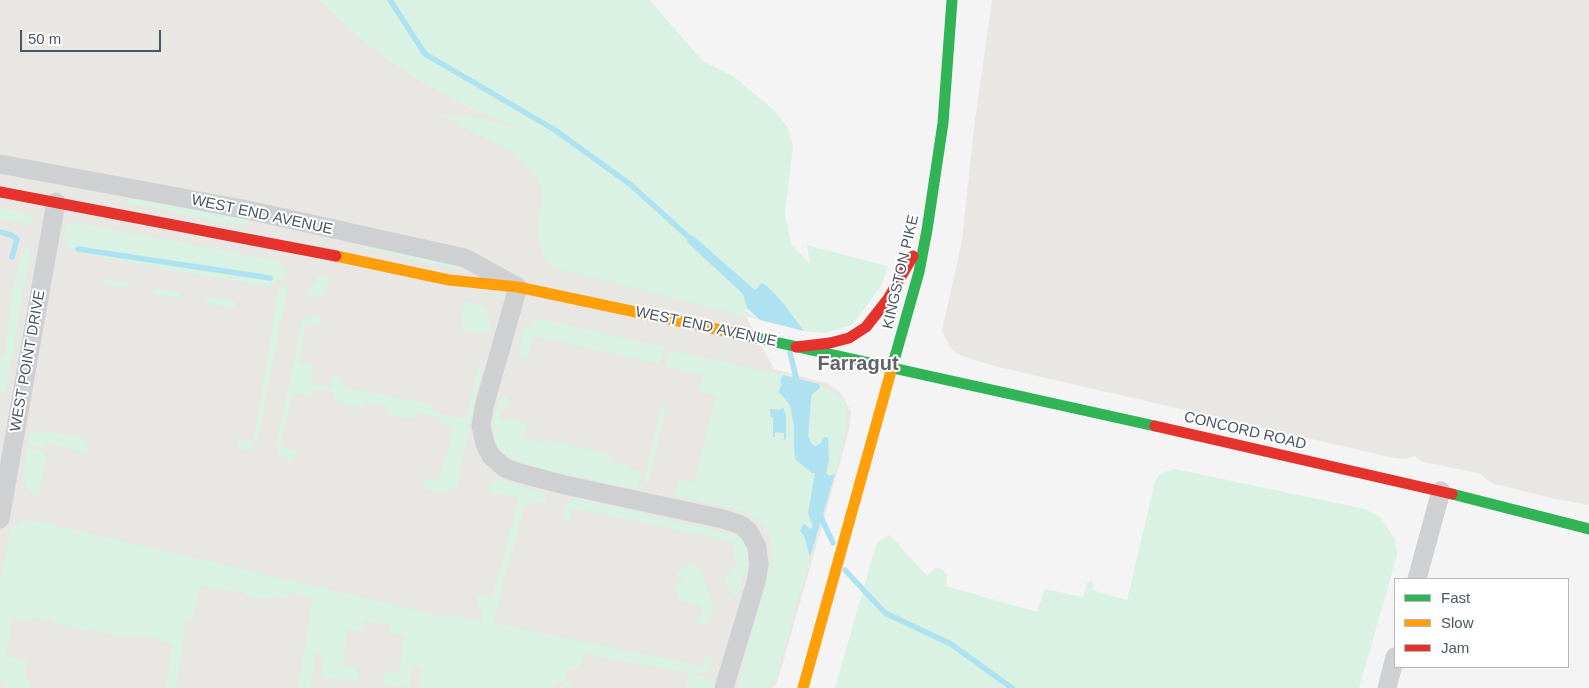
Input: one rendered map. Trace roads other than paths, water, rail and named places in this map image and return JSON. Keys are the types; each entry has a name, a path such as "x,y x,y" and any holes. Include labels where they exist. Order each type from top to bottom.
{"street":[{"name":"KINGSTON PIKE","path":"803,688 919,272 943,123 952,0"},
{"name":"WEST END AVENUE","path":"0,164 248,210 465,258 518,287"},
{"name":"WEST END AVENUE","path":"0,192 305,248 449,280 518,287 893,368"},
{"name":"WEST POINT DRIVE","path":"0,519 56,202"},
{"path":"802,347 849,338 866,327 888,299 927,230"},
{"path":"518,287 482,416 481,425 485,444 491,456 505,468 520,473 565,485 723,519 741,525 749,532 757,547 758,565 756,582 724,688"},
{"name":"CONCORD ROAD","path":"893,368 1441,491 1589,529"},
{"path":"1417,578 1441,491"},
{"path":"1387,688 1394,661"}],"water":[{"path":"692,235 755,290 762,283 767,286 784,304 804,331 760,320 747,308 743,294 687,242"},
{"path":"783,375 819,384 820,388 812,394 808,435 811,443 815,446 821,443 824,437 828,438 829,460 826,473 829,476 835,474 810,557 805,538 800,530 804,524 810,529 813,527 808,513 815,473 812,473 796,460 794,426 790,405 779,392 782,386 780,381"},
{"path":"783,407 786,416 786,439 784,440 784,433 775,432 775,437 773,437 773,418 770,416 770,409 780,410"}],"waterway":[{"path":"390,0 425,54 555,130 631,185 695,243"},
{"path":"0,232 17,239 12,257"},
{"path":"78,249 270,278"},
{"path":"790,353 798,385"},
{"path":"819,513 833,543"},
{"path":"845,570 885,613 951,644 1012,688"}],"district":[{"name":"Farragut","path":"858,364"}]}
